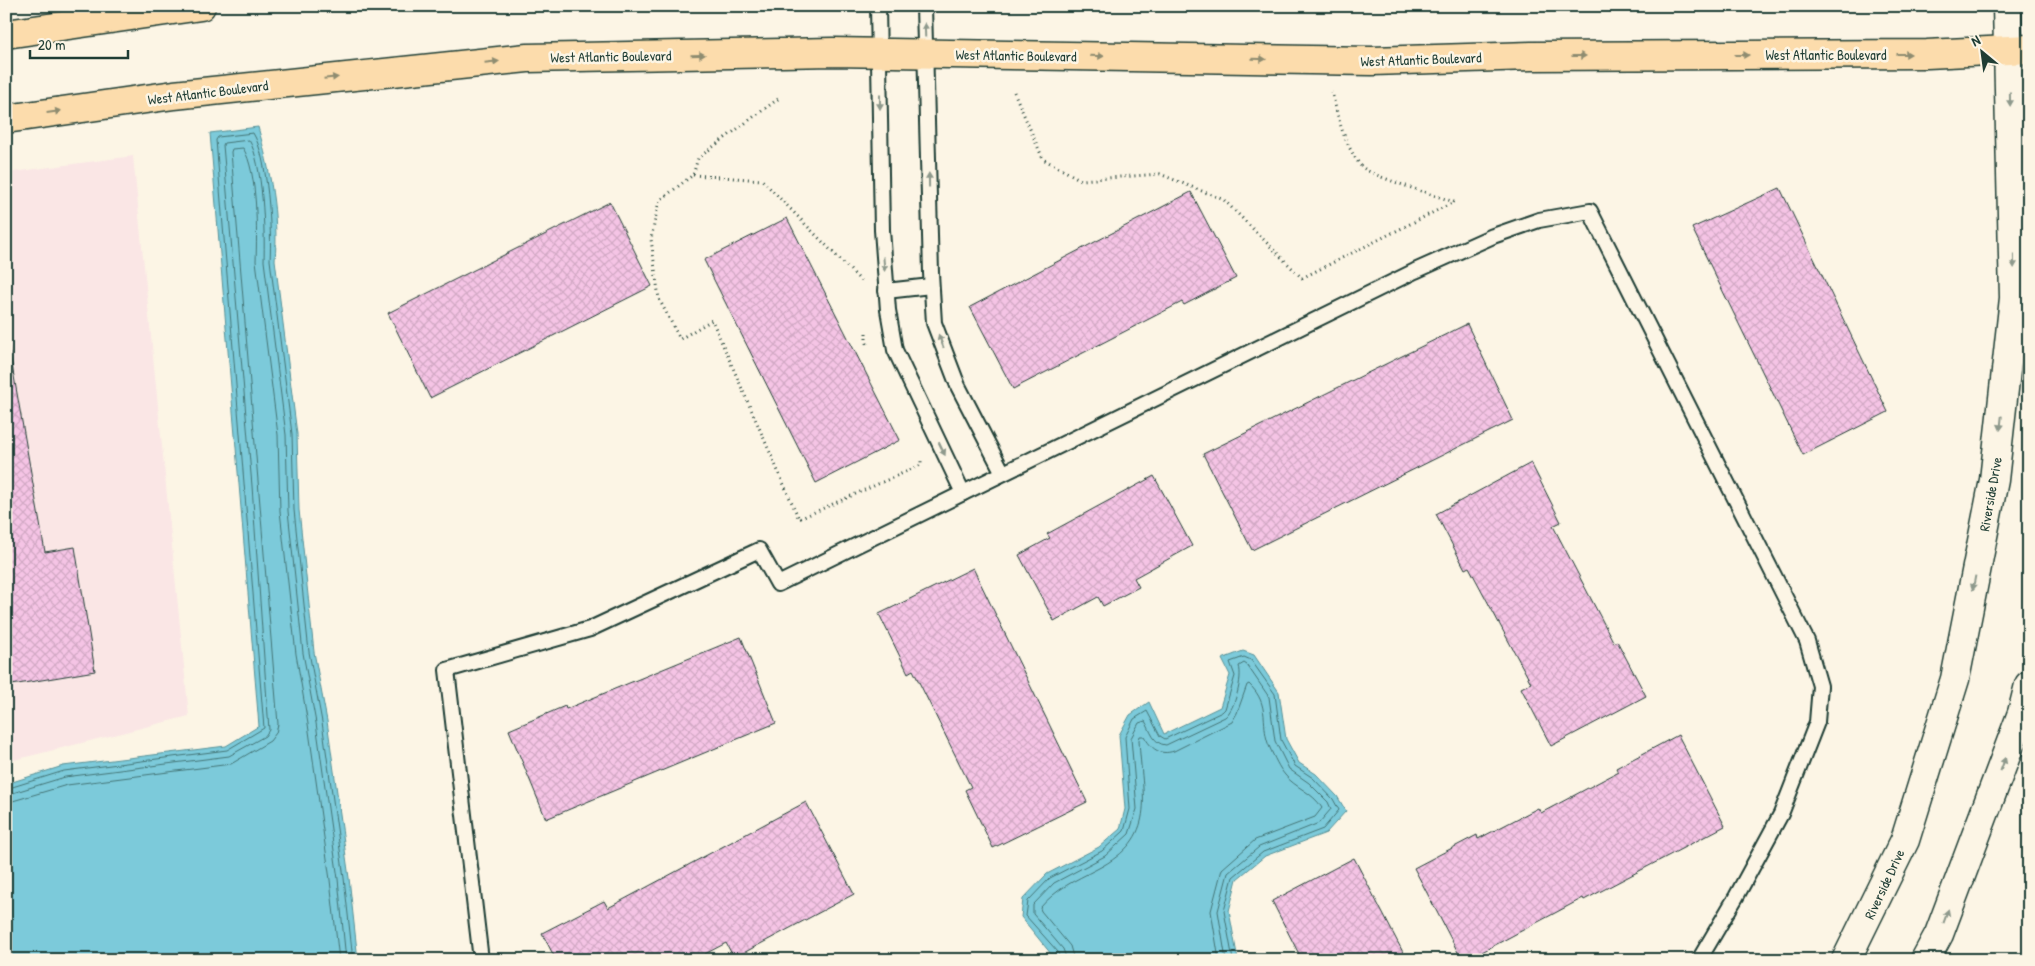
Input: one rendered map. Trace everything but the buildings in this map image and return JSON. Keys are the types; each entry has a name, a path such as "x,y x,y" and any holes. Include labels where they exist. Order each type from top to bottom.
{"main road":[{"path":"6,34 201,6"},
{"name":"West Atlantic Boulevard","path":"6,119 174,95 527,58 926,53 1372,61 1531,56 1917,54 2019,50"}],"street":[{"name":"Riverside Drive","path":"1846,960 1905,840 1955,679 1994,480 2014,298 2019,50 2007,6"},
{"path":"1925,960 1939,934 2022,712 2029,685"}],"lane":[{"path":"878,6 882,230 888,310 895,350 963,493"},
{"path":"924,6 934,323 958,386 1003,473"},
{"path":"482,960 446,670 590,630 759,550 778,584 1415,271 1493,236 1539,220 1590,211 1807,641 1820,686 1817,722 1781,814 1699,960"},
{"path":"886,291 932,286"}],"path":[{"path":"1014,92 1043,159 1081,180 1160,174 1224,200 1302,278 1454,202 1362,168 1342,134 1332,92"},
{"path":"778,99 698,158 693,175 659,201 650,239 659,299 680,339 712,320 798,519 921,465 920,457"},
{"path":"693,175 762,180 866,286"},
{"path":"866,332 866,341 870,350"}],"shaded area":[{"path":"133,156 189,716 6,762 6,173"}],"water":[{"path":"258,127 270,176 275,209 275,260 297,434 299,510 314,652 327,721 349,878 358,960 10,960 6,958 6,784 63,766 226,746 259,726 210,133"},
{"path":"1243,651 1254,655 1279,692 1286,739 1299,763 1316,774 1337,796 1346,811 1326,833 1265,856 1237,879 1229,911 1238,960 1056,960 1021,917 1023,899 1047,874 1099,847 1120,829 1125,809 1119,735 1130,715 1149,702 1164,734 1220,707 1230,675 1222,659"}]}
